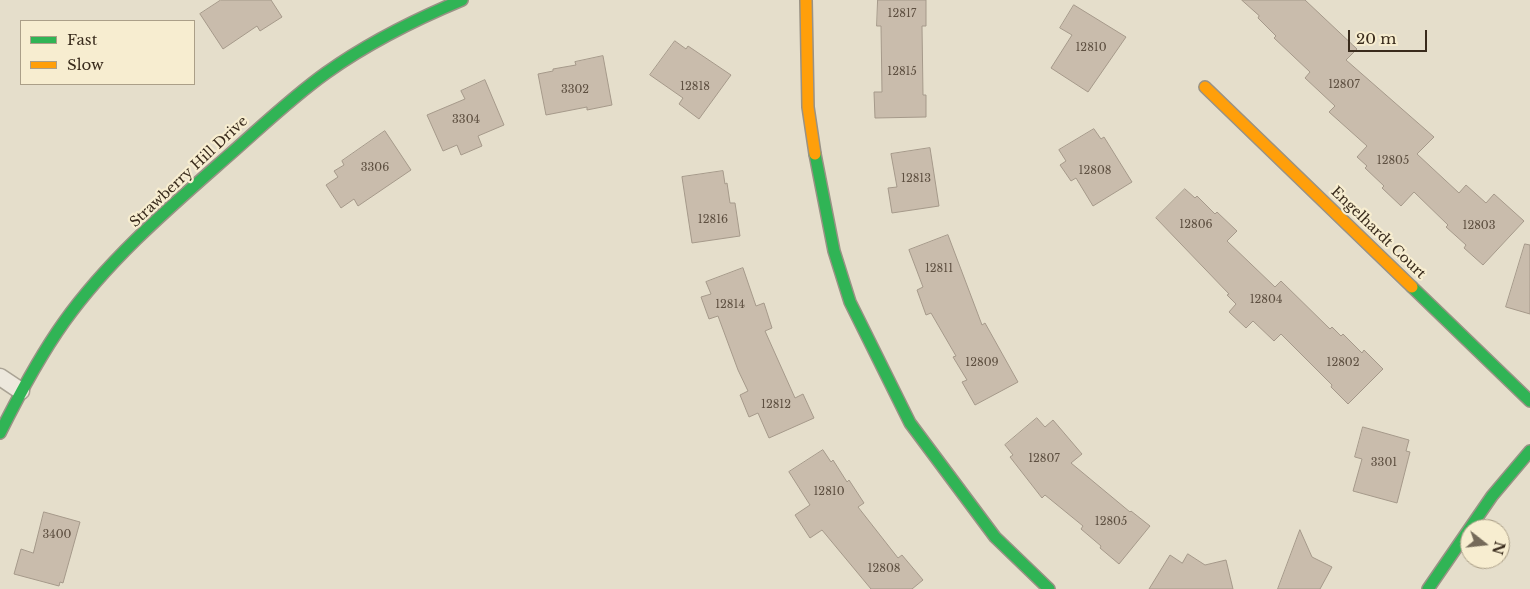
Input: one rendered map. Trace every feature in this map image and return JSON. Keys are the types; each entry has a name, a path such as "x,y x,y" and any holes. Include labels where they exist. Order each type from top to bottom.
{"street":[{"name":"Strawberry Hill Drive","path":"0,433 21,391 75,307 117,261 183,196 308,86 345,60 429,13 462,0"},
{"path":"806,0 808,107 821,189 834,251 850,302 910,423 995,537 1048,589"},
{"name":"Engelhardt Court","path":"1204,87 1530,400"},
{"path":"1428,589 1492,496 1530,451"}],"lane":[{"path":"0,376 21,391"}],"building":[{"path":"221,0 271,0 282,17 260,31 257,26 223,49 200,14"},
{"path":"878,0 926,0 926,26 922,26 923,95 926,95 926,117 875,118 874,92 882,92 881,26 877,26"},
{"path":"1242,0 1305,0 1357,49 1346,60 1434,137 1417,154 1459,193 1466,185 1486,203 1494,194 1524,221 1483,265 1464,248 1466,245 1446,227 1448,225 1414,192 1401,206 1382,188 1384,186 1365,168 1367,166 1357,157 1367,146 1329,112 1335,106 1305,78 1310,72 1274,38 1276,36"},
{"path":"1074,5 1126,37 1088,92 1051,68 1072,35 1060,28"},
{"path":"675,41 686,49 688,46 731,75 699,119 679,104 683,98 650,75"},
{"path":"603,56 612,105 587,110 587,107 546,115 538,74 576,65 575,62"},
{"path":"485,80 504,125 478,136 482,146 461,155 457,145 443,151 427,115 465,99 461,91"},
{"path":"1094,129 1101,139 1104,137 1132,182 1093,206 1076,178 1071,181 1060,165 1066,161 1059,150"},
{"path":"385,131 411,170 358,206 354,199 341,208 326,185 338,177 334,171 344,165 342,161"},
{"path":"930,148 939,206 892,213 888,188 897,187 891,154"},
{"path":"723,171 730,203 735,203 740,236 692,243 682,177"},
{"path":"1185,189 1195,198 1197,196 1215,214 1217,212 1237,231 1227,241 1275,287 1281,281 1330,329 1332,327 1341,336 1343,334 1362,353 1364,350 1383,369 1348,404 1331,387 1332,385 1281,334 1274,341 1253,321 1246,328 1229,312 1236,304 1227,295 1229,294 1156,218"},
{"path":"948,235 982,325 985,323 1018,382 975,405 962,382 967,380 953,357 956,356 931,313 926,315 917,290 923,287 909,250"},
{"path":"1525,244 1530,245 1530,314 1506,307"},
{"path":"743,268 756,306 764,303 772,328 765,331 795,398 803,394 814,418 769,438 758,413 749,417 740,395 748,391 718,316 709,319 701,297 711,294 706,282"},
{"path":"1037,418 1045,427 1053,420 1082,454 1071,463 1130,512 1150,526 1119,564 1081,529 1083,526 1045,495 1042,498 1010,457 1013,455 1005,445"},
{"path":"1363,427 1409,440 1406,451 1410,452 1397,503 1353,491 1362,459 1355,457"},
{"path":"823,450 831,462 833,460 847,482 849,480 864,503 858,507 898,558 902,555 923,580 912,589 871,589 822,530 810,538 795,515 810,505 789,472"},
{"path":"44,512 80,522 63,583 60,582 59,586 14,574 21,549 33,553"},
{"path":"1300,530 1312,557 1332,567 1320,589 1278,589"},
{"path":"1188,554 1205,565 1226,560 1233,589 1149,589 1170,555 1182,563"}],"traffic: fast":[{"path":"0,433 30,376 64,322 100,277 162,214 276,113 326,73 392,33 462,0"},
{"path":"815,154 834,251 850,302 910,423 995,537 1049,589"},
{"path":"1412,287 1530,401"},
{"path":"1428,589 1492,496 1530,451"}],"traffic: slow":[{"path":"806,0 808,107 815,154"},
{"path":"1205,87 1412,287"}]}
